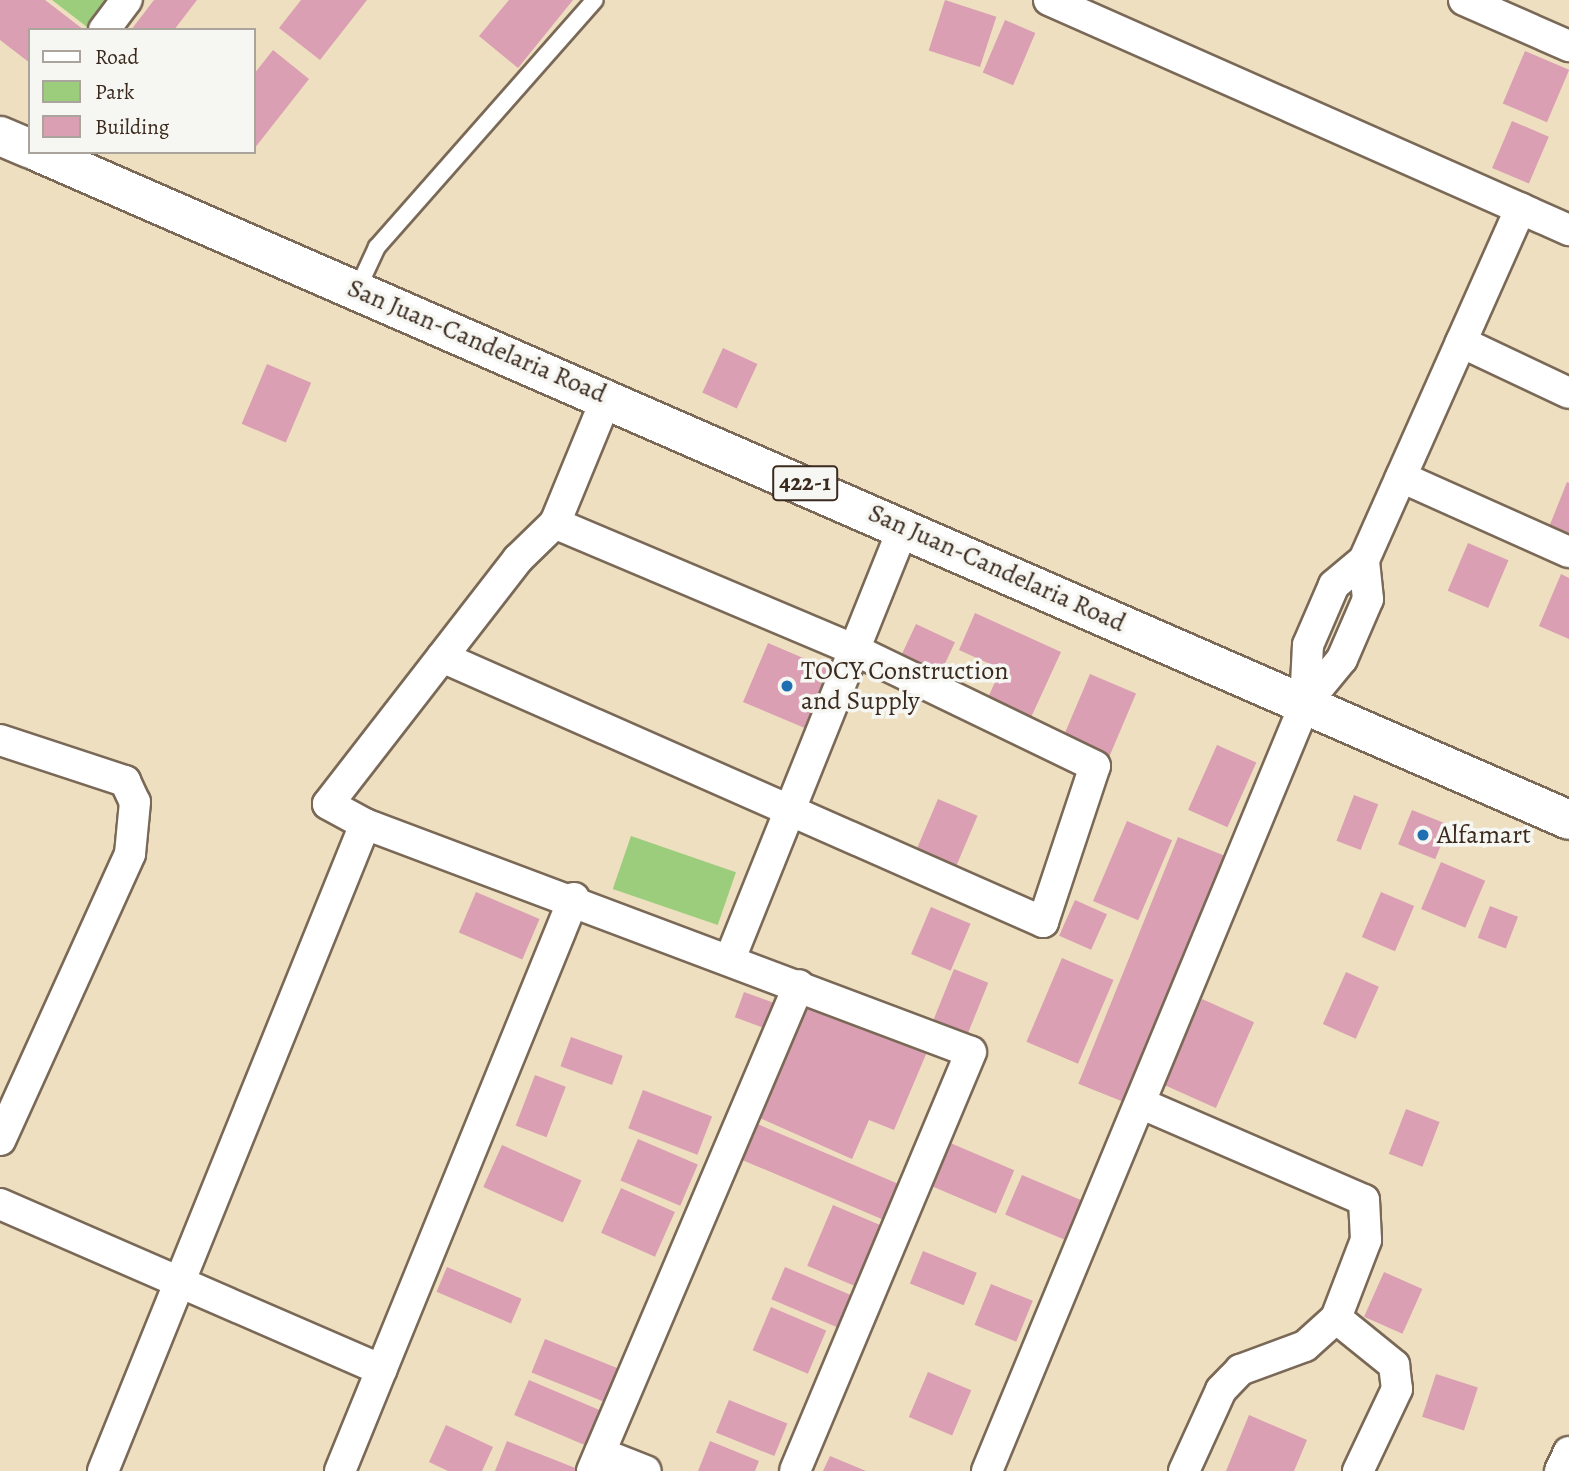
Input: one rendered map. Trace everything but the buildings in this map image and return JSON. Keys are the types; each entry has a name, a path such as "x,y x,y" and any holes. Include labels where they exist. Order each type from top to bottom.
{"main road":[{"name":"San Juan-Candelaria Road","path":"50,154 1569,820"}],"street":[{"path":"106,28 127,0"},
{"path":"1049,0 1569,230"},
{"path":"1464,0 1569,46"},
{"path":"988,1471 1305,704 1342,659 1368,599 1364,559 1521,208"},
{"path":"1461,342 1569,393"},
{"path":"607,397 555,523 442,657 328,804 365,824 574,898 971,1052 794,1471"},
{"path":"1401,477 1569,552"},
{"path":"442,657 789,813 1043,922 1096,766 855,650 555,523"},
{"path":"730,959 904,527"},
{"path":"0,740 125,781 135,802 130,854 0,1140"},
{"path":"103,1471 365,824"},
{"path":"340,1471 574,898"},
{"path":"646,1471 596,1462 799,985"},
{"path":"1140,1103 1364,1200 1366,1240 1336,1318 1306,1346 1240,1370 1222,1390 1184,1471"},
{"path":"0,1204 381,1370"},
{"path":"1336,1318 1394,1365 1397,1388 1359,1471"},
{"path":"1560,1471 1569,1452"}],"lane":[{"path":"357,289 377,247 595,0"}],"green space":[{"path":"52,0 108,0 87,27"},
{"path":"631,836 736,872 718,925 613,889"}],"place":[{"name":"TOCY Construction and Supply","path":"787,686"},
{"name":"Alfamart","path":"1423,835"}]}
